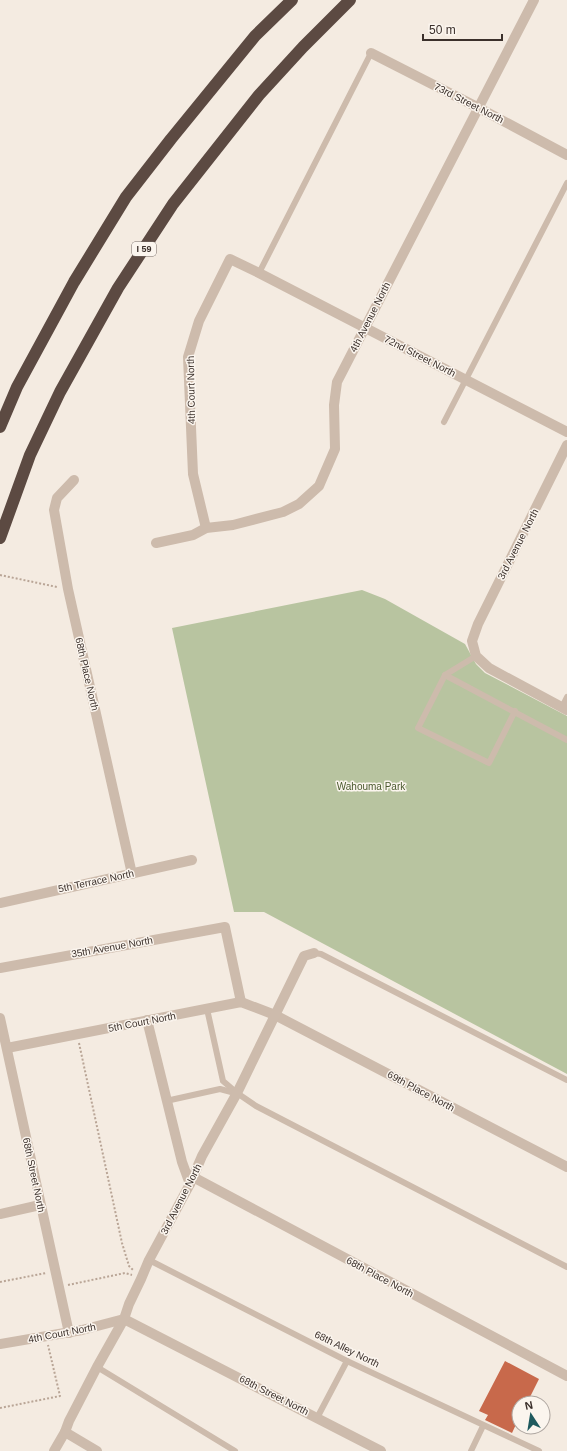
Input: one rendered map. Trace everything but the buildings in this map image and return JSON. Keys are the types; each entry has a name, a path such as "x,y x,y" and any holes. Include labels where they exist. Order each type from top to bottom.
{"highway":[{"path":"0,427 17,387 74,282 126,197 255,36 292,0"},
{"name":"I 59","path":"0,538 30,455 60,392 118,288 173,204 250,106 303,47 350,0"}],"street":[{"name":"4th Avenue North","path":"156,543 193,535 206,528 233,525 283,512 300,504 319,486 335,449 334,405 337,382 534,0"},
{"name":"73rd Street North","path":"371,53 567,155"},
{"name":"72nd Street North","path":"230,259 567,432"},
{"name":"4th Court North","path":"206,528 192,474 188,357 199,321 230,259"},
{"name":"3rd Avenue North","path":"476,656 472,641 478,624 567,446"},
{"name":"68th Place North","path":"74,480 57,498 54,510 68,589 132,874"},
{"path":"476,656 488,668 564,709"},
{"name":"5th Terrace North","path":"0,903 192,860"},
{"name":"35th Avenue North","path":"0,968 225,927 241,1002"},
{"name":"3rd Avenue North","path":"54,1451 97,1367 124,1319 129,1304 142,1279 149,1260 192,1181 202,1156 237,1093 304,956 314,953"},
{"path":"241,1002 275,1015"},
{"name":"5th Court North","path":"7,1048 241,1002"},
{"name":"69th Place North","path":"275,1015 567,1167"},
{"name":"68th Street North","path":"0,1018 69,1333"},
{"path":"147,1020 182,1162 192,1181"},
{"name":"68th Place North","path":"192,1181 567,1376"},
{"path":"0,1214 40,1205"},
{"name":"4th Court North","path":"0,1344 69,1333 124,1319"},
{"name":"68th Street North","path":"124,1319 381,1451"},
{"path":"65,1432 97,1451"}],"lane":[{"path":"259,273 371,53"},
{"path":"444,422 567,183"},
{"path":"476,656 445,675 418,728 488,763 515,711"},
{"path":"445,675 567,740"},
{"path":"564,709 567,697"},
{"path":"314,953 321,954 567,1080"},
{"path":"207,1009 224,1081 237,1093 263,1110 567,1267"},
{"path":"166,1101 220,1089 237,1093"},
{"name":"68th Alley North","path":"149,1260 346,1361 540,1451"},
{"path":"317,1418 346,1361"},
{"path":"97,1367 235,1451"},
{"path":"471,1451 484,1426"}],"path":[{"path":"0,575 68,589"},
{"path":"77,1034 122,1243 129,1266 142,1279"},
{"path":"0,1282 55,1271"},
{"path":"59,1286 125,1273 142,1279"},
{"path":"0,1408 60,1396 46,1337"}],"green space":[{"name":"Wahouma Park","path":"362,590 385,599 465,644 476,664 485,673 567,716 567,1074 264,912 234,912 172,628"}]}
